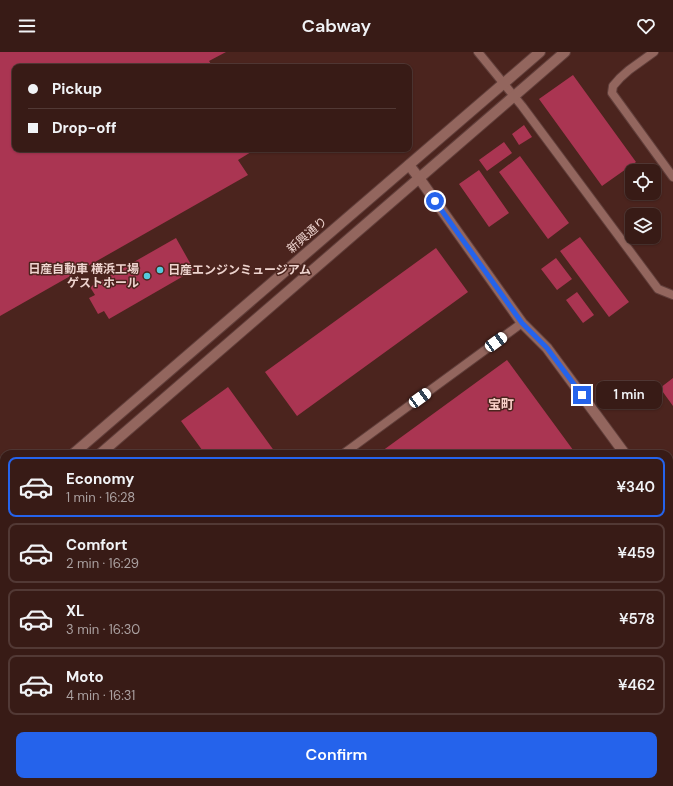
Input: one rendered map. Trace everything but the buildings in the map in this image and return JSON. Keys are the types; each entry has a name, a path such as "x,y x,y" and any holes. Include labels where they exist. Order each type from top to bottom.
{"street":[{"name":"新興通り","path":"78,450 540,52"},
{"path":"105,450 565,52"},
{"path":"408,166 419,178 522,323 547,348 622,450"}],"lane":[{"path":"478,52 515,96 658,289 673,295"},
{"path":"654,52 620,78 612,86 612,92 673,177"},
{"path":"348,450 522,323"}],"place":[{"name":"日産エンジンミュージアム","path":"160,270"},
{"name":"日産自動車 横浜工場 ゲストホール","path":"147,276"}],"district":[{"name":"宝町","path":"501,404"}],"route":[{"path":"435,201 522,323 547,348 582,395"}]}
